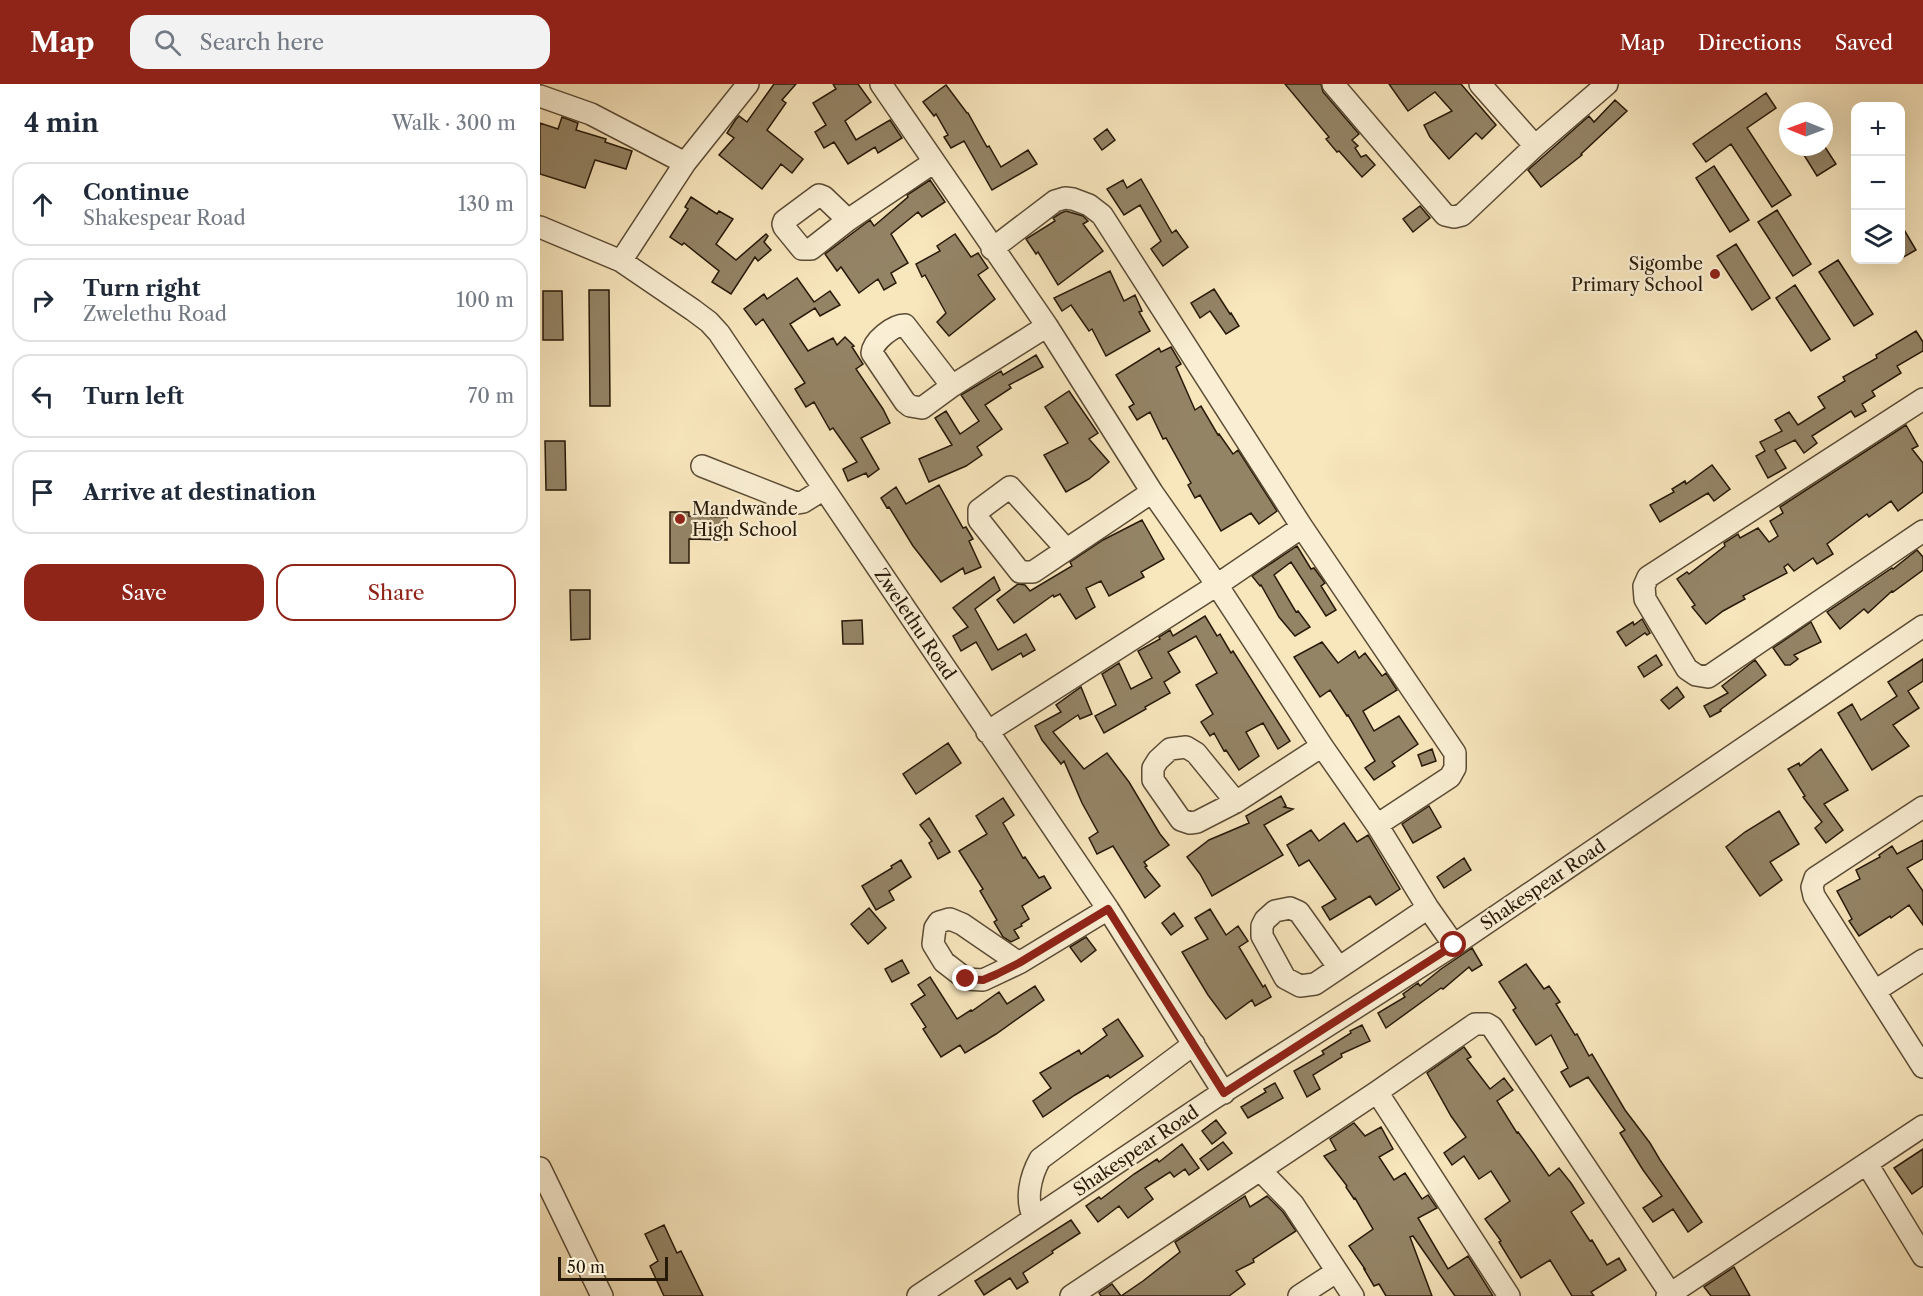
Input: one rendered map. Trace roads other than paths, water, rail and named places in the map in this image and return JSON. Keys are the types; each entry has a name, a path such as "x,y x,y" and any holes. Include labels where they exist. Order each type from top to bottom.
{"street":[{"path":"621,261 686,163 748,84"},
{"path":"881,84 1047,326 1152,492 1217,585 1454,945"},
{"path":"1333,84 1445,215 1454,217 1462,214 1535,146 1607,84"},
{"path":"1480,84 1535,146"},
{"path":"540,96 591,114 686,163"},
{"path":"848,220 934,162"},
{"path":"992,249 1055,201 1065,198 1073,199 1097,210 1102,215 1302,527 1455,753 1455,768 1450,777 1377,825"},
{"name":"Zwelethu Road","path":"540,227 621,261 693,310 709,322 718,333 1108,909 1224,1093"},
{"path":"952,386 1047,326"},
{"path":"1923,399 1648,577 1644,586 1645,599 1687,669 1696,675 1708,677 1923,531"},
{"path":"702,466 796,503 824,489"},
{"path":"1066,549 1152,492"},
{"path":"987,732 1217,585 1302,527"},
{"name":"Shakespear Road","path":"918,1296 1224,1093 1454,945 1923,626"},
{"path":"1236,802 1322,746"},
{"path":"1923,807 1815,878 1812,887 1814,896 1923,1067"},
{"path":"1340,968 1428,908"},
{"path":"1019,963 1108,909"},
{"path":"1875,991 1923,960"},
{"path":"1071,1296 1377,1092 1474,1024 1487,1024 1492,1027 1670,1295 1923,1126"},
{"path":"1034,1218 1029,1209 1029,1193 1040,1159 1194,1044"},
{"path":"1377,1092 1509,1296"},
{"path":"1867,1164 1923,1256"},
{"path":"540,1168 602,1296"},
{"path":"1260,1170 1293,1204 1353,1296"},
{"path":"1299,1296 1336,1272"}],"place":[{"name":"Sigombe Primary School","path":"1715,274"},
{"name":"Mandwande High School","path":"680,519"}]}
